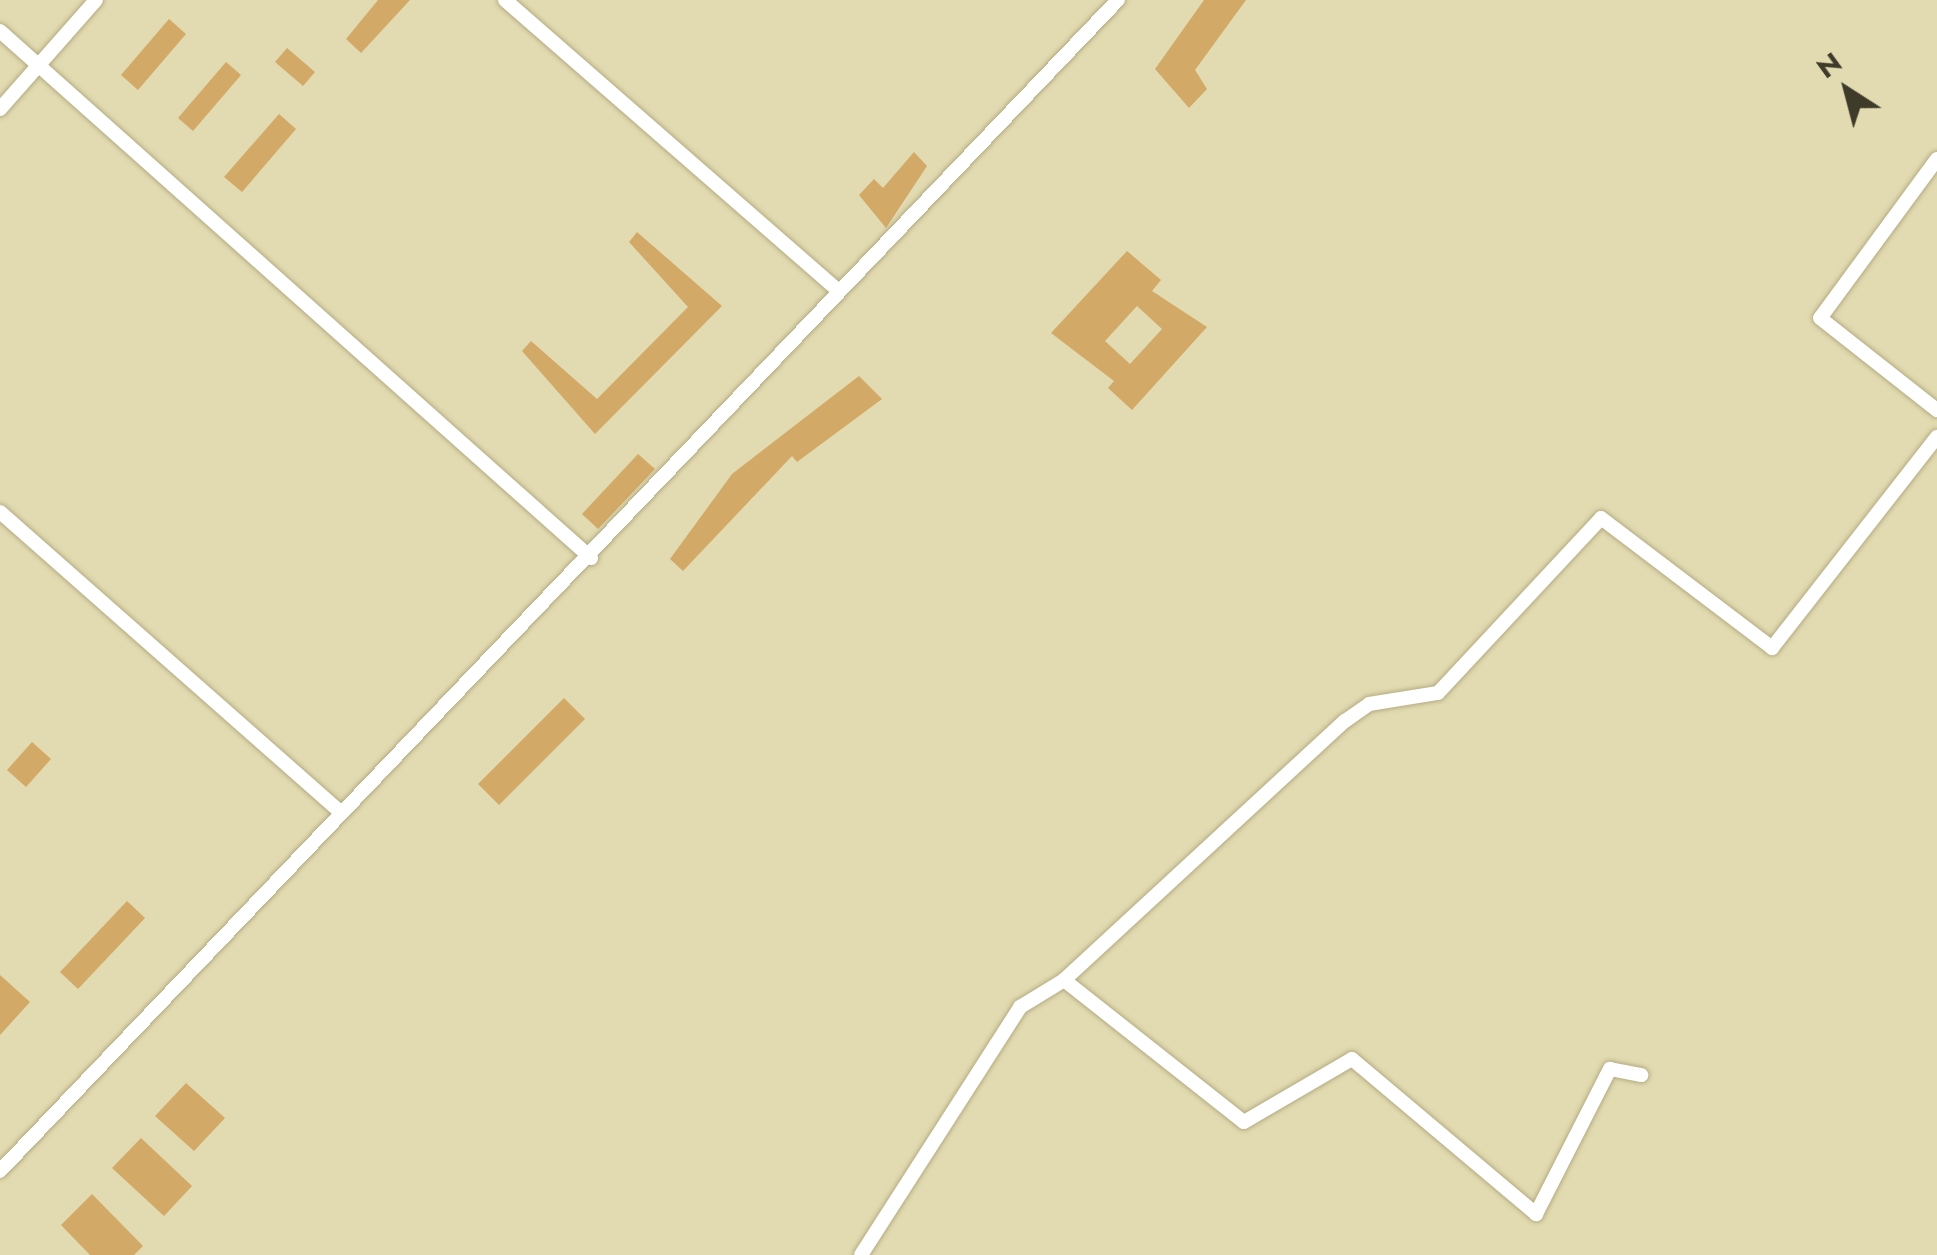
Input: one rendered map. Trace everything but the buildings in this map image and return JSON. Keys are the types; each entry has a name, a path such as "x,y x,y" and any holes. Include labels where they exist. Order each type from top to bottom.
{"street":[{"path":"0,109 96,0"},
{"path":"505,0 838,292"},
{"path":"0,1171 340,813 591,558 838,292 1118,0"},
{"path":"0,32 591,558"},
{"path":"1937,159 1820,318 1937,410"},
{"path":"861,1255 1010,1021 1064,980 1345,720 1369,704 1438,694 1601,518 1757,645 1772,648 1937,437"},
{"path":"0,512 340,813"},
{"path":"1064,980 1244,1122 1352,1059 1536,1214 1610,1069 1642,1074"}]}
